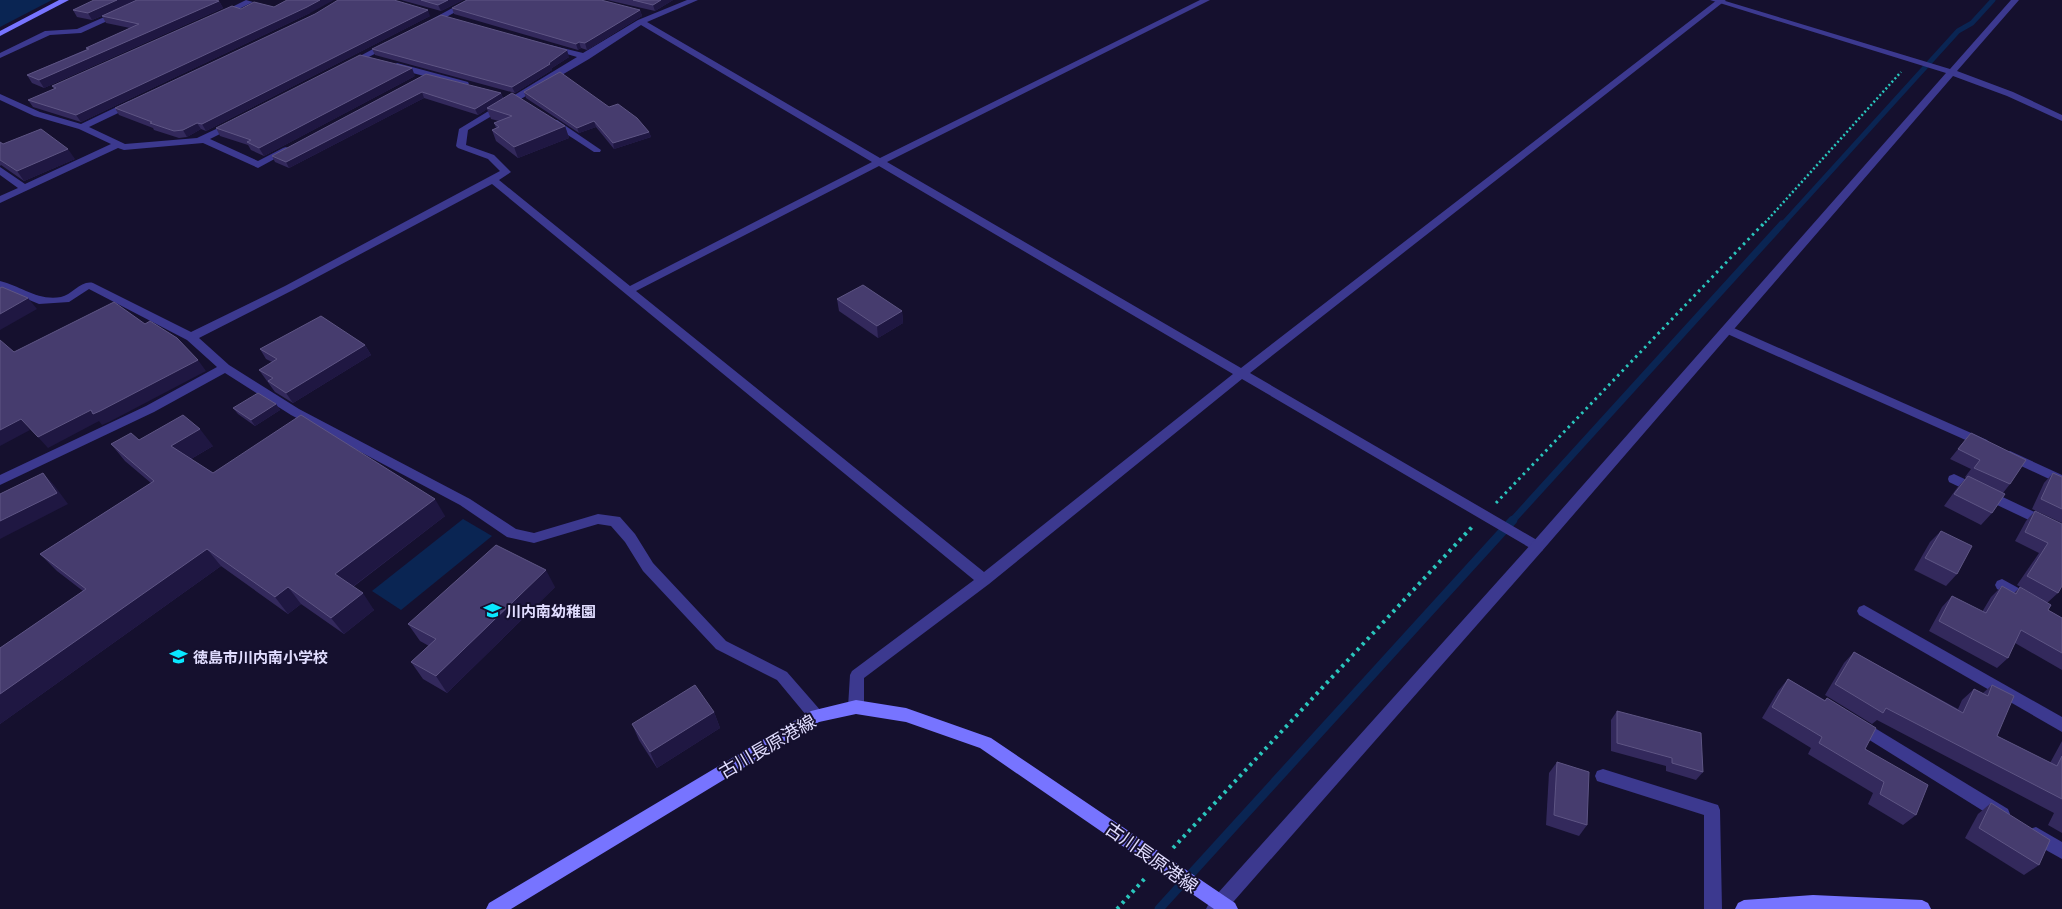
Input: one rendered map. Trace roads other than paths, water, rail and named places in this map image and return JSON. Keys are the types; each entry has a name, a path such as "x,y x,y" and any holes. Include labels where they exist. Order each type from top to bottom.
{"main road":[{"path":"0,34 65,0"},
{"name":"古川長原港線","path":"495,909 816,716 856,707 906,715 985,743 1164,865 1221,907"},
{"path":"1744,909 1812,904 1922,909"}],"street":[{"path":"0,56 48,33 78,32 149,0"},
{"path":"424,26 473,0"},
{"path":"191,337 289,288 506,172 491,157 461,146 464,130 521,100 641,22 694,0"},
{"path":"630,290 881,161 1206,0"},
{"path":"1221,907 1727,329 1946,71 2015,0"},
{"path":"856,707 858,675 984,580 1241,374 1719,1 1946,71 2010,94 2062,118"},
{"path":"214,18 249,2"},
{"path":"426,12 458,21"},
{"path":"637,12 656,16"},
{"path":"641,22 1537,547"},
{"path":"346,65 398,39"},
{"path":"548,46 586,57"},
{"path":"363,57 472,86"},
{"path":"410,83 427,74"},
{"path":"499,93 521,100"},
{"path":"0,97 37,114 82,127 124,147 199,141 245,117"},
{"path":"82,127 144,97"},
{"path":"17,105 26,101"},
{"path":"203,139 258,164 292,146"},
{"path":"0,200 118,144"},
{"path":"0,170 24,188"},
{"path":"492,179 984,580"},
{"path":"0,284 38,301 65,300 89,285 191,337 225,368 294,412 465,502 512,533 534,538 598,519 616,521 630,538 648,567 721,645 782,676 816,716"},
{"path":"1727,329 2062,480"},
{"path":"0,480 150,409 225,368"},
{"path":"1954,480 2062,531"},
{"path":"2002,585 2039,607"},
{"path":"1864,611 2062,726"},
{"path":"1844,716 2062,852"},
{"path":"1603,776 1712,810 1713,909"}],"lane":[{"path":"549,119 597,150"}],"water":[{"path":"0,0 52,0 0,27"},
{"path":"463,519 492,536 401,610 372,591"}],"waterway":[{"path":"1781,226 1958,31 1972,23 1993,0"},
{"path":"1512,521 1782,224"},
{"path":"1159,909 1513,520"}],"place":[{"name":"川内南幼稚園","path":"492,611"},
{"name":"徳島市川内南小学校","path":"179,657"}]}
